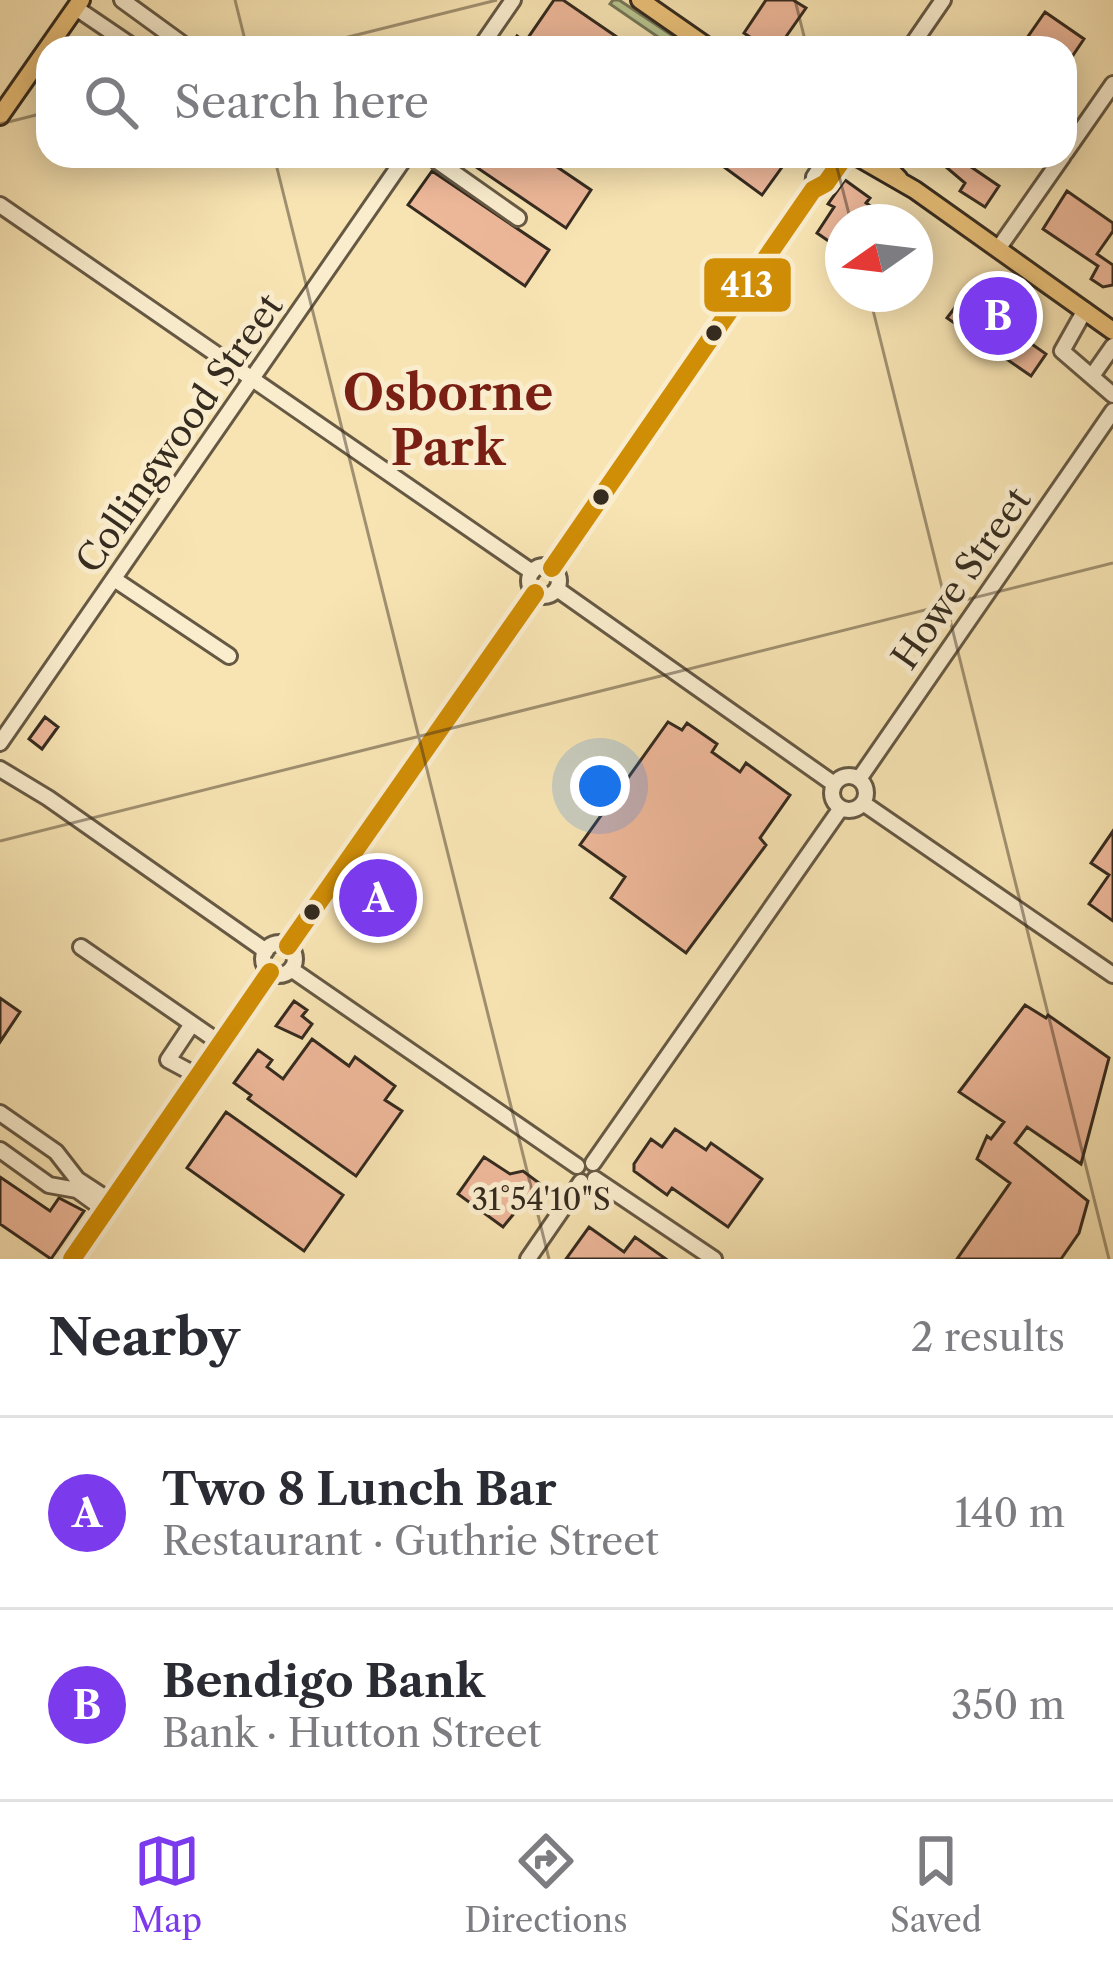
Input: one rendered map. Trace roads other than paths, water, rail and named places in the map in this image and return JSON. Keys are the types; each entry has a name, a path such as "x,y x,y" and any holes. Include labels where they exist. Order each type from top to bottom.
{"main road":[{"path":"640,0 692,36"},
{"path":"56,36 79,4"},
{"path":"0,116 36,65"},
{"path":"874,168 899,179"},
{"path":"889,168 1113,331"}],"street":[{"path":"122,0 172,36"},
{"path":"488,36 513,0"},
{"path":"918,36 943,0"},
{"path":"79,4 120,36"},
{"path":"1077,136 1113,84"},
{"name":"Collingwood Street","path":"0,743 398,168"},
{"path":"447,168 518,218"},
{"path":"813,190 820,168"},
{"path":"552,568 813,190 826,183 836,168"},
{"path":"998,249 1055,168"},
{"path":"0,206 532,572"},
{"path":"1085,310 1062,351 1113,394"},
{"path":"1092,376 1113,346"},
{"name":"Howe Street","path":"859,779 1113,411"},
{"path":"541,566 552,568 559,580 557,589 547,596 536,593 530,586 532,572 541,566"},
{"path":"114,579 230,656"},
{"path":"557,589 834,784"},
{"path":"288,946 536,593"},
{"path":"0,769 49,798 266,951"},
{"path":"846,776 859,779 866,793 863,803 850,810 841,808 834,800 834,784 846,776"},
{"path":"863,803 1113,975"},
{"path":"528,1259 841,808"},
{"path":"274,944 288,946 294,955 291,969 284,974 270,972 265,965 266,951 274,944"},
{"path":"81,947 220,1042"},
{"path":"291,969 714,1259"},
{"path":"72,1259 270,972"},
{"path":"192,1024 168,1060 198,1076"},
{"path":"0,1114 56,1152 77,1179 109,1206"},
{"path":"0,1150 49,1185 76,1190 109,1206"}],"place":[{"name":"Bendigo Bank","path":"998,316"},
{"name":"Two 8 Lunch Bar","path":"378,898"}],"district":[{"name":"Osborne Park","path":"448,420"}]}
